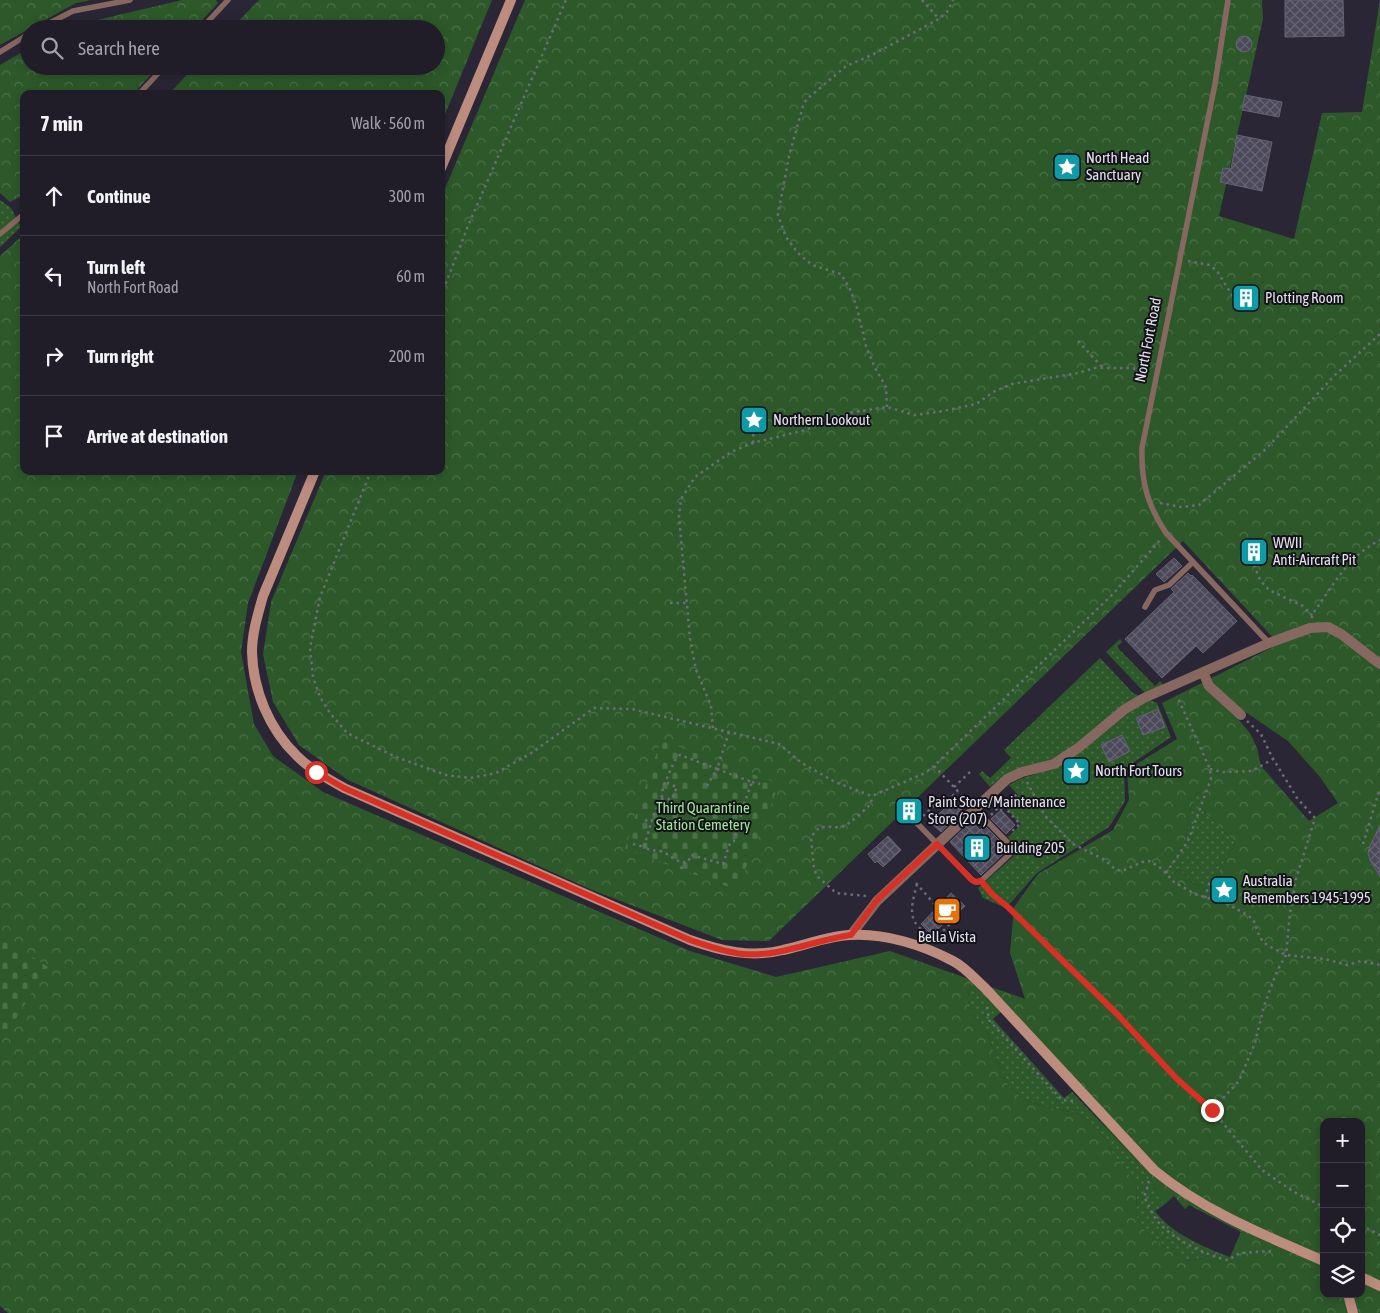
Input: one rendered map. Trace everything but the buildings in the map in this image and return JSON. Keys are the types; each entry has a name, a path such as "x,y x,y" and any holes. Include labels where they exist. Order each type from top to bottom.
{"street":[{"path":"445,158 511,0"},
{"path":"313,475 263,596 258,613 252,652 260,694 273,726 297,756 316,772 344,788 690,940 717,949 744,954 762,954 782,951 831,938 851,935 873,936 917,945 955,962 985,988 1154,1170 1176,1189 1199,1203 1320,1260"},
{"path":"851,935 877,900 1007,779 1022,772 1054,764 1078,748 1125,710 1144,698 1269,643 1310,628 1328,627 1341,634 1380,664"},
{"path":"1203,672 1209,686 1240,715"},
{"path":"1365,1280 1380,1286"},
{"path":"1349,1298 1353,1313"}],"lane":[{"path":"56,20 73,11 130,0"},
{"path":"209,20 228,0"},
{"name":"North Fort Road","path":"1228,0 1215,84 1142,448 1141,469 1145,492 1156,517 1166,533 1269,643"},
{"path":"0,52 20,40"},
{"path":"143,90 157,75"},
{"path":"0,234 20,217"},
{"path":"1145,607 1155,590 1169,585 1192,562"},
{"path":"914,820 972,880 976,882 981,881 1012,850 1011,846 974,808"}],"path":[{"path":"445,286 468,226 566,0"},
{"path":"922,0 939,19"},
{"path":"887,407 886,387 875,368 866,346 857,308 850,289 841,274 812,265 798,253 786,237 778,215 789,156 802,106 806,100 846,66 872,55 939,19 947,12 953,0"},
{"path":"1179,259 1210,265 1217,271 1232,295 1237,296"},
{"path":"1149,501 1181,508 1199,505 1266,450 1334,376 1380,334"},
{"path":"1078,342 1103,368"},
{"path":"713,728 711,706 696,670 690,639 679,516 681,499 696,477 731,452 753,443 804,430 848,414 887,407 914,415 938,412 976,404 995,391 1012,384 1078,373 1094,368 1132,368 1156,375"},
{"path":"753,443 754,420"},
{"path":"369,475 320,597 310,648 312,677 320,697 346,733 396,757 446,775 470,778 496,773 533,752 594,708 632,710 779,744 802,762 836,782 872,796 925,773 934,766 1113,594 1166,533"},
{"path":"1310,628 1312,615 1348,563 1369,545 1380,540"},
{"path":"1254,565 1260,580 1269,590 1303,606 1312,615"},
{"path":"670,602 688,602"},
{"path":"1166,873 1188,841 1211,779 1210,769 1172,686"},
{"path":"1212,1110 1239,1081 1255,1043 1264,1006 1286,955 1290,913 1296,879 1315,818 1297,798 1273,759 1261,734 1240,715"},
{"path":"707,786 717,769 729,732"},
{"path":"644,847 665,782 675,760 680,755 760,784"},
{"path":"1210,769 1223,772 1252,771 1273,759"},
{"path":"934,766 974,808"},
{"path":"954,787 970,772"},
{"path":"1022,772 1045,816 1073,844 1104,860 1115,869 1127,870 1142,862 1150,862 1166,873 1174,882 1195,894 1227,904 1253,919 1260,938 1267,945 1286,955 1325,959 1347,965 1361,961 1380,965"},
{"path":"661,799 672,799 677,787 665,782"},
{"path":"633,844 651,851 660,851 683,863 688,862 691,855 723,864 730,843 734,841 752,782"},
{"path":"1362,844 1380,788"},
{"path":"914,820 939,801 943,804 958,791"},
{"path":"991,793 1020,824 1012,831"},
{"path":"992,814 998,808 1000,810 1004,807 1017,794"},
{"path":"872,796 871,803 847,826 838,828 822,826 813,834 811,844 814,869 817,876 828,887 836,893 863,895 877,900"},
{"path":"646,820 652,822"},
{"path":"681,870 683,863"},
{"path":"906,872 937,906"},
{"path":"981,881 992,894 1009,908 1117,1014 1176,1078 1212,1110 1262,1170 1294,1192 1320,1205"},
{"path":"917,884 913,899 912,914 914,921 918,928 936,937"},
{"path":"1206,898 1209,884 1223,888 1221,894"},
{"path":"1365,1228 1380,1235"}],"green space":[{"path":"0,0 91,0 76,3 45,20 20,20 20,34 0,45"},
{"path":"182,0 216,0 218,3 202,20 97,20"},
{"path":"259,0 492,0 445,114 445,90 173,90 187,75 445,75 445,20 240,20"},
{"path":"525,0 1262,0 1263,19 1219,216 1294,239 1322,113 1362,112 1380,0 1380,1313 8,1313 0,1306 0,256 20,238 20,475 296,475 248,603 241,652 254,724 273,756 323,792 690,951 776,977 890,951 1025,999 1010,953 1014,907 1038,874 1113,830 1129,800 1127,770 1177,739 1162,703 1279,644 1183,541 769,941 722,940 592,890 348,780 299,745 273,702 263,654 271,602 324,475 445,475 445,189","holes":["1244,711 1288,741 1320,777 1338,803 1309,821 1261,766 1257,748 1250,733 1238,719","1197,792 1203,794 1195,815 1199,816 1202,809 1236,843 1212,882 1208,882 1205,889 1192,882 1179,869 1174,874 1167,868 1186,841 1189,813","973,985 1001,1012 1132,1155 1149,1176 1164,1205 1174,1196 1185,1209 1189,1205 1241,1232 1230,1257 1214,1251 1203,1258 1187,1261 1146,1233 1136,1215 1137,1184 1111,1151 1105,1138 1080,1114 1042,1106 1022,1098 1008,1085 995,1057 988,1033 975,1017 968,1001 969,988"]},
{"path":"20,53 20,75 151,75 137,90 20,90 20,197 10,202 0,193 0,65"},
{"path":"0,200 11,208 20,228 0,247"},
{"path":"1120,639 1122,642 1117,647 1155,686 1160,681 1164,686 1145,693 1106,652"},
{"path":"1100,658 1133,693 1157,703 1171,737 1124,769 1125,801 1109,827 1037,873 1006,908 983,898 978,888 1014,856 1016,848 1008,837 1021,825 995,796 997,795 1008,805 1018,795 1009,785 1022,778 1036,774 1028,766 1003,776 990,787 979,774 982,771 990,778 1011,758 1004,750"},
{"name":"Third Quarantine Station Cemetery","path":"661,740 779,784 737,890 625,849"},
{"path":"1197,792 1203,794 1202,809 1236,843 1212,882 1205,889 1192,882 1179,869 1174,874 1167,868 1186,841 1189,813"},
{"path":"0,936 48,967 0,1044"},
{"path":"973,985 1001,1012 993,1019 1064,1098 1072,1092 1132,1155 1149,1176 1164,1205 1155,1211 1161,1218 1182,1235 1214,1251 1203,1258 1187,1261 1146,1233 1136,1215 1137,1184 1111,1151 1105,1138 1080,1114 1042,1106 1022,1098 1008,1085 995,1057 988,1033 975,1017 968,1001 969,988"}],"place":[{"name":"North Head Sanctuary","path":"1067,167"},
{"name":"Plotting Room","path":"1246,298"},
{"name":"Northern Lookout","path":"754,420"},
{"name":"WWII Anti-Aircraft Pit","path":"1254,552"},
{"name":"North Fort Tours","path":"1076,771"},
{"name":"Paint Store/Maintenance Store (207)","path":"909,811"},
{"name":"Building 205","path":"977,848"},
{"name":"Australia Remembers 1945-1995","path":"1224,890"},
{"name":"Bella Vista","path":"947,911"}],"route":[{"path":"316,772 344,788 690,940 717,949 744,954 782,951 831,938 851,935 877,900 937,844 972,880 976,882 981,881 992,894 1076,972 1176,1078 1212,1110"}]}
